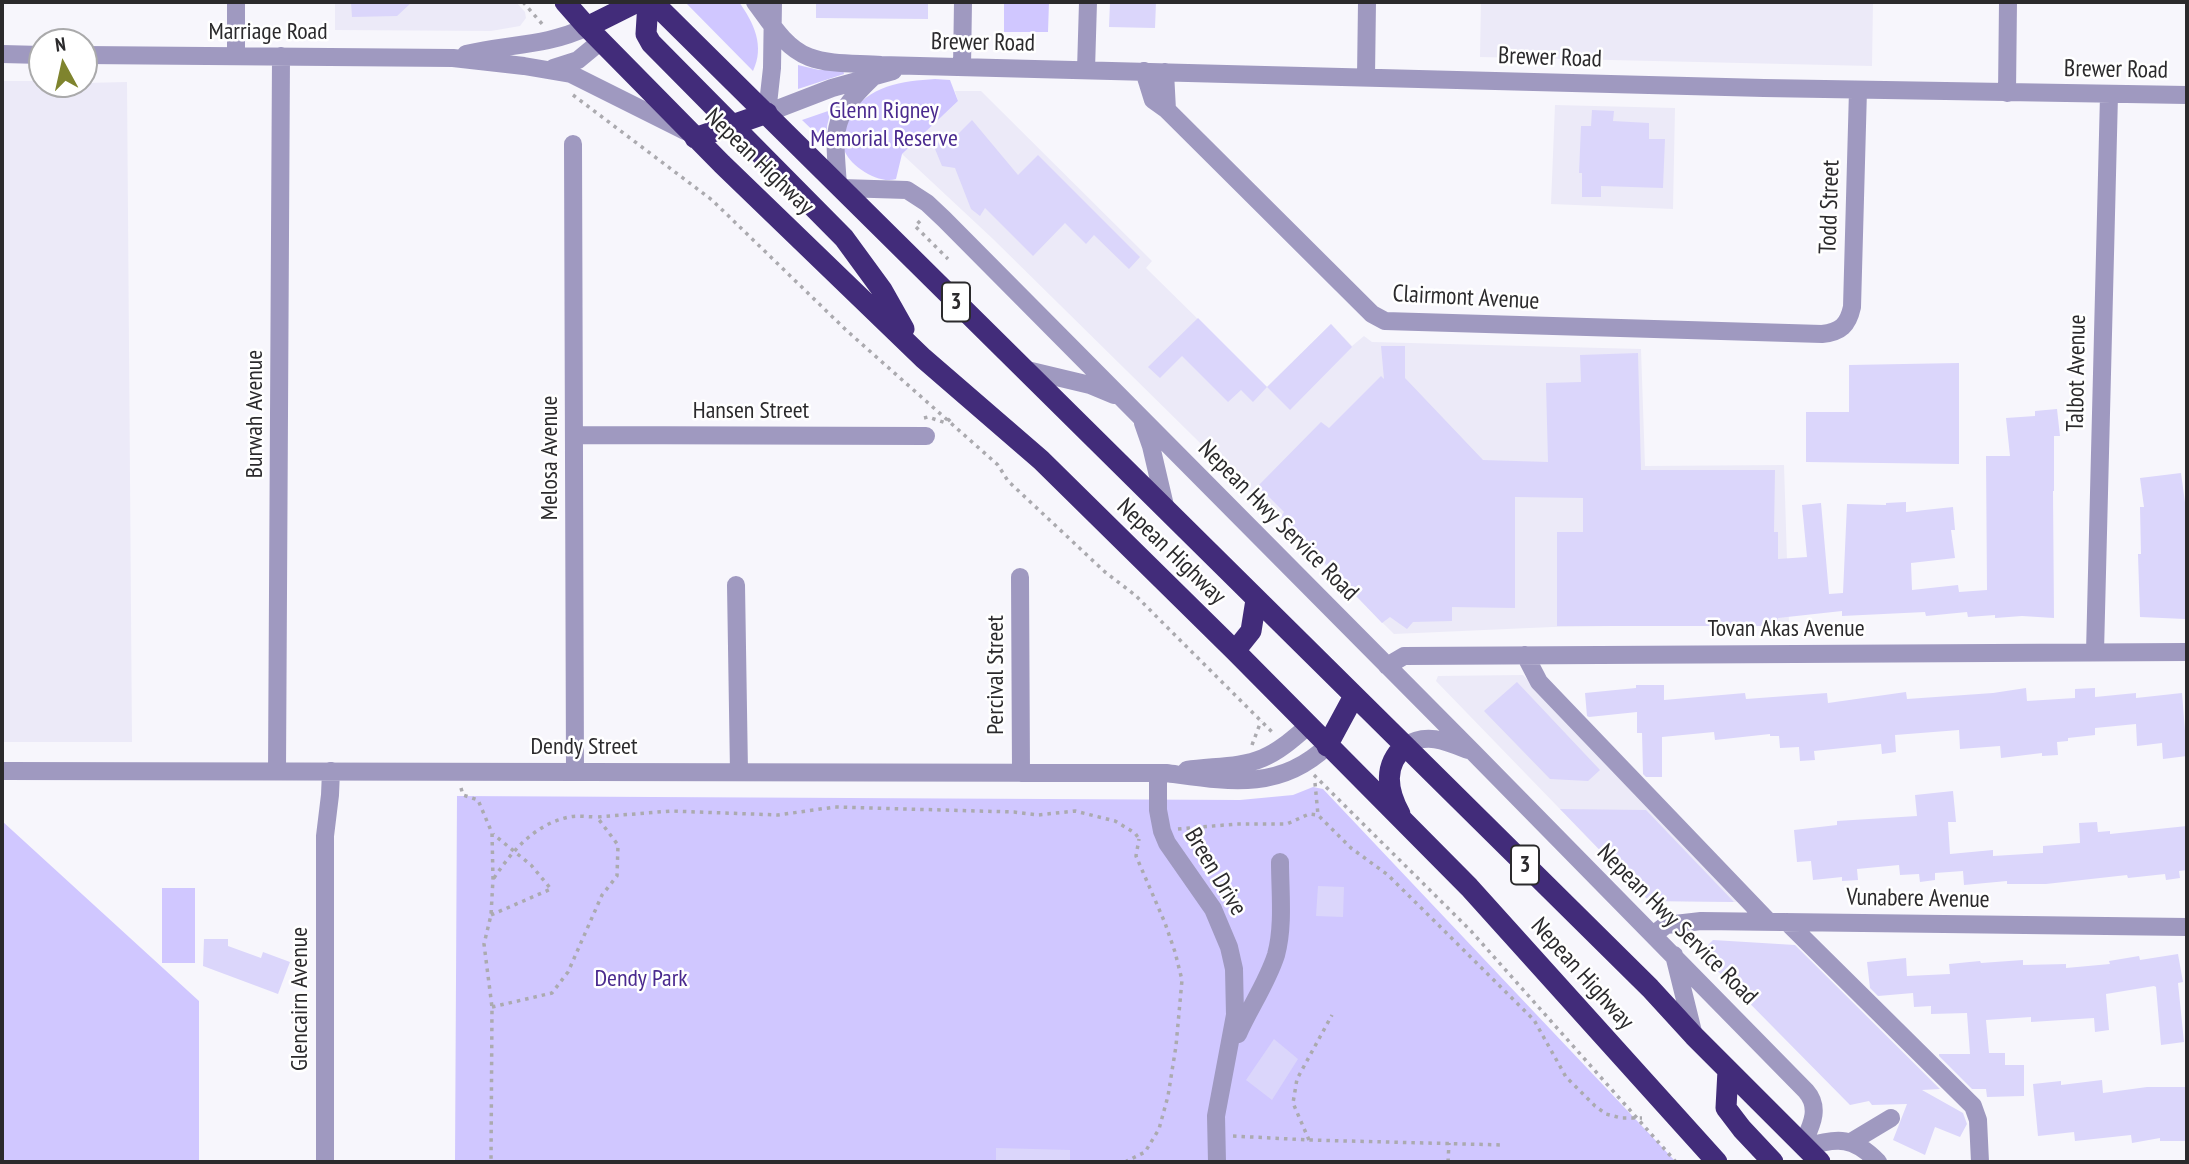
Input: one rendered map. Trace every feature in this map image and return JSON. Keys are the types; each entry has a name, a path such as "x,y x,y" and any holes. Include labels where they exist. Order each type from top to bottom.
{"highway":[{"name":"Nepean Highway","path":"565,2 693,136 918,352 1041,460 1235,651 1469,887 1717,1162"},
{"path":"594,34 637,2"},
{"path":"648,2 646,32 649,42 817,210 857,255 882,290 918,352"},
{"name":"Nepean Highway","path":"653,2 1650,988 1694,1036 1810,1151"},
{"path":"693,136 767,113"},
{"path":"817,210 839,186"},
{"path":"1235,651 1251,631 1256,600"},
{"path":"1308,726 1354,696"},
{"path":"1327,746 1354,696"},
{"path":"1404,822 1393,800 1389,778 1393,759 1405,746"},
{"path":"1728,1070 1726,1108 1773,1162"}],"street":[{"path":"236,2 236,56"},
{"name":"Brewer Road","path":"755,2 791,46 812,58 911,66 2187,96"},
{"path":"767,113 772,68 773,2"},
{"path":"962,67 963,2"},
{"path":"1086,70 1087,2"},
{"path":"1366,77 1367,2"},
{"path":"2007,2 2007,93"},
{"path":"536,67 555,68 569,64 594,34"},
{"name":"Marriage Road","path":"453,58 501,47 594,34"},
{"path":"2,54 28,55"},
{"name":"Marriage Road","path":"98,55 453,58 536,67 693,136"},
{"name":"Burwah Avenue","path":"277,771 281,56"},
{"name":"Brewer Road","path":"767,113 832,88 911,66"},
{"name":"Clairmont Avenue","path":"1144,71 1153,100 1167,110 1372,314 1385,321 1822,334 1833,333 1845,325"},
{"path":"1166,72 1167,110"},
{"path":"839,186 835,140 839,118 850,100 875,75"},
{"name":"Todd Street","path":"1845,325 1852,307 1858,90"},
{"name":"Talbot Avenue","path":"2095,652 2109,94"},
{"name":"Melosa Avenue","path":"573,144 575,772"},
{"name":"Nepean Hwy Service Road","path":"839,186 905,190 917,196 938,214 1810,1095 1814,1115 1810,1151"},
{"name":"Nepean Hwy Service Road","path":"1023,369 1098,388 1123,401"},
{"name":"Nepean Hwy Service Road","path":"1138,414 1151,446 1166,510"},
{"name":"Hansen Street","path":"575,435 926,436"},
{"name":"Percival Street","path":"1020,577 1021,773"},
{"path":"736,585 739,772"},
{"name":"Tovan Akas Avenue","path":"1387,666 1404,656 2187,652"},
{"path":"1525,655 1539,681 1778,922 1973,1106 1978,1120 1980,1162"},
{"name":"Dendy Street","path":"1162,773 1257,760 1278,750 1308,726"},
{"name":"Nepean Hwy Service Road","path":"1405,746 1416,740 1435,739 1473,752"},
{"name":"Dendy Street","path":"2,771 1162,773 1223,780 1263,779 1282,775 1300,767 1327,746"},
{"name":"Glencairn Avenue","path":"324,771 330,795 325,836 325,1162"},
{"name":"Breen Drive","path":"1162,773 1158,810 1162,831 1167,843 1213,909 1229,947 1234,969 1235,1015 1218,1098 1215,1135 1217,1162"},
{"path":"1228,1052 1266,981 1276,953 1280,862"},
{"name":"Vunabere Avenue","path":"1653,935 1662,926 1675,922 2187,927"},
{"path":"1674,955 1694,1036"},
{"path":"1851,1142 1891,1118"},
{"path":"1810,1151 1835,1140 1851,1142 1878,1162"}],"path":[{"path":"523,2 544,26"},
{"path":"570,82 578,100 712,200 846,330 951,418 998,465 1008,481 1105,572 1135,595 1261,721"},
{"path":"917,420 928,417 946,423 951,418"},
{"path":"458,772 463,795 478,800 492,833 491,915 484,944 492,1007 491,1162"},
{"path":"1318,815 1317,782 1471,931 1676,1162"},
{"path":"493,879 513,851 542,827 569,817 671,811 778,815 835,807 1038,815 1075,811 1115,821 1135,833 1139,839 1136,856 1168,933 1182,980 1176,1046 1168,1096 1159,1129 1145,1152 1125,1162"},
{"path":"1139,839 1162,831 1237,824 1287,824 1309,814 1318,815 1351,848 1388,875 1534,1020 1566,1077 1595,1106 1606,1114 1639,1118"},
{"path":"492,1007 552,993 568,972 602,895 617,876 618,845 597,817"},
{"path":"491,915 551,890 531,865 492,833"},
{"path":"1309,1140 1293,1103 1297,1079 1332,1015"},
{"path":"1215,1135 1504,1145"},
{"path":"1448,1143 1448,1162"}],"shaded area":[{"path":"335,2 516,2 525,12 526,18 520,26 491,31 335,30"},
{"path":"1481,2 1873,2 1872,66 1480,57"},
{"path":"2,81 28,81 28,98 98,98 98,83 127,82 132,742 2,742"},
{"path":"955,91 981,91 1152,261 1146,268 1267,387 1331,324 1352,346 1364,336 1372,342 1641,349 1645,466 1784,465 1789,623 1552,627 1394,634 993,239 902,154 958,101"},
{"path":"1555,105 1675,108 1673,209 1551,204"},
{"path":"1523,675 1746,902 1649,901 1436,681 1438,676"}],"green space":[{"path":"685,2 739,2 749,18 758,44 753,71"},
{"path":"1004,2 1049,2 1048,32 1004,32"},
{"path":"798,65 819,70 843,70 844,74 798,89"},
{"name":"Glenn Rigney Memorial Reserve","path":"935,79 950,80 958,101 902,154 896,179 873,176 851,161 844,149 844,137 850,117 857,106 876,91 887,87"},
{"path":"831,110 827,126 827,144 802,120"},
{"name":"Dendy Park","path":"1313,787 1323,789 1676,1162 455,1162 457,796 1240,800 1293,795"},
{"path":"2,821 199,1001 199,1162 2,1162"},
{"path":"162,888 195,888 195,963 162,963"}],"building":[{"path":"351,2 412,2 397,16 352,17"},
{"path":"816,2 928,2 928,19 816,18"},
{"path":"1110,2 1156,2 1155,28 1109,27"},
{"path":"1592,110 1614,111 1613,121 1649,123 1649,139 1665,139 1663,188 1601,186 1601,197 1582,197 1582,173 1579,173 1581,126 1591,126"},
{"path":"972,120 1018,175 1038,155 1140,257 1129,269 1094,235 1086,244 1065,223 1033,256 985,208 980,216 971,209 955,168 942,166 935,149 941,139 955,137"},
{"path":"1198,318 1267,387 1253,402 1241,390 1228,402 1182,356 1160,378 1148,367"},
{"path":"1331,324 1352,347 1290,410 1267,387"},
{"path":"1381,346 1405,346 1405,378 1483,460 1548,462 1546,383 1581,382 1580,355 1638,353 1641,470 1775,470 1774,532 1778,532 1778,559 1807,557 1802,505 1821,503 1829,594 1843,593 1847,504 1886,505 1906,502 1906,512 1953,507 1955,530 1951,530 1955,558 1911,563 1912,590 1958,585 1959,592 1987,590 1986,456 2010,456 2006,418 2035,416 2035,411 2057,409 2060,436 2054,436 2054,618 1995,618 1995,615 1968,617 1967,612 1926,616 1925,612 1842,616 1842,611 1778,618 1778,626 1557,626 1557,532 1583,532 1583,498 1515,497 1515,608 1452,607 1452,621 1413,622 1407,629 1390,617 1382,623 1281,517 1284,512 1258,486 1321,422 1329,428 1381,376 1384,379"},
{"path":"1959,363 1959,464 1806,462 1806,412 1849,412 1849,365"},
{"path":"2181,473 2187,517 2185,619 2140,617 2138,554 2141,554 2140,507 2144,507 2140,478"},
{"path":"1517,682 1600,770 1588,781 1550,779 1484,711"},
{"path":"1636,685 1664,685 1664,700 1745,693 1746,699 1827,693 1828,703 1906,692 1907,699 2026,688 2027,701 2075,698 2075,689 2095,688 2095,697 2136,693 2136,698 2182,693 2187,756 2163,759 2162,743 2137,746 2136,724 2095,728 2095,735 2057,742 2058,755 2042,756 2042,753 2001,758 2000,746 1960,749 1959,730 1895,735 1896,752 1882,754 1881,744 1814,751 1815,760 1800,761 1799,747 1780,748 1779,736 1770,734 1715,740 1714,732 1662,737 1662,777 1646,777 1643,774 1642,733 1637,733 1637,712 1587,716 1585,693 1636,688"},
{"path":"1953,791 1956,822 1948,822 1950,854 1993,850 1993,856 2043,853 2043,846 2080,843 2079,823 2097,822 2098,832 2110,831 2110,834 2187,826 2187,870 2179,871 2180,878 2166,880 2165,874 2128,878 2127,875 2046,884 2007,884 2007,881 1964,885 1963,871 1935,873 1935,880 1920,882 1919,874 1900,875 1899,865 1857,869 1858,880 1842,881 1842,877 1813,880 1811,861 1797,862 1794,830 1837,825 1837,821 1917,816 1915,795"},
{"path":"1560,809 1646,810 1734,902 1649,901"},
{"path":"1318,886 1344,887 1343,917 1316,916"},
{"path":"204,939 228,939 228,946 261,958 263,952 290,962 278,994 203,966"},
{"path":"1713,940 1795,945 1940,1089 1922,1090 1963,1113 1967,1124 1960,1137 1935,1127 1925,1155 1893,1140 1907,1104 1872,1105 1869,1101 1850,1105 1700,953"},
{"path":"2178,954 2183,982 2178,983 2184,1042 2161,1045 2154,986 2106,994 2109,1030 2095,1032 2094,1018 2031,1022 2031,1017 1986,1020 1989,1053 2005,1053 2005,1065 2024,1065 2024,1096 1987,1097 1986,1089 1972,1089 1939,1056 1970,1054 1967,1013 1931,1014 1931,1006 1914,1007 1913,993 1878,996 1870,988 1867,962 1906,958 1907,976 1950,974 1949,964 1980,961 2023,960 2023,965 2066,964 2066,968 2110,964 2109,961 2139,956 2140,960"},
{"path":"1274,1039 1298,1059 1272,1100 1246,1080"},
{"path":"2102,1080 2103,1093 2147,1087 2187,1087 2187,1141 2160,1141 2160,1138 2132,1143 2131,1135 2075,1141 2074,1132 2038,1136 2033,1084 2061,1081 2061,1085"},
{"path":"996,1148 1070,1150 1070,1162 996,1162"}]}
